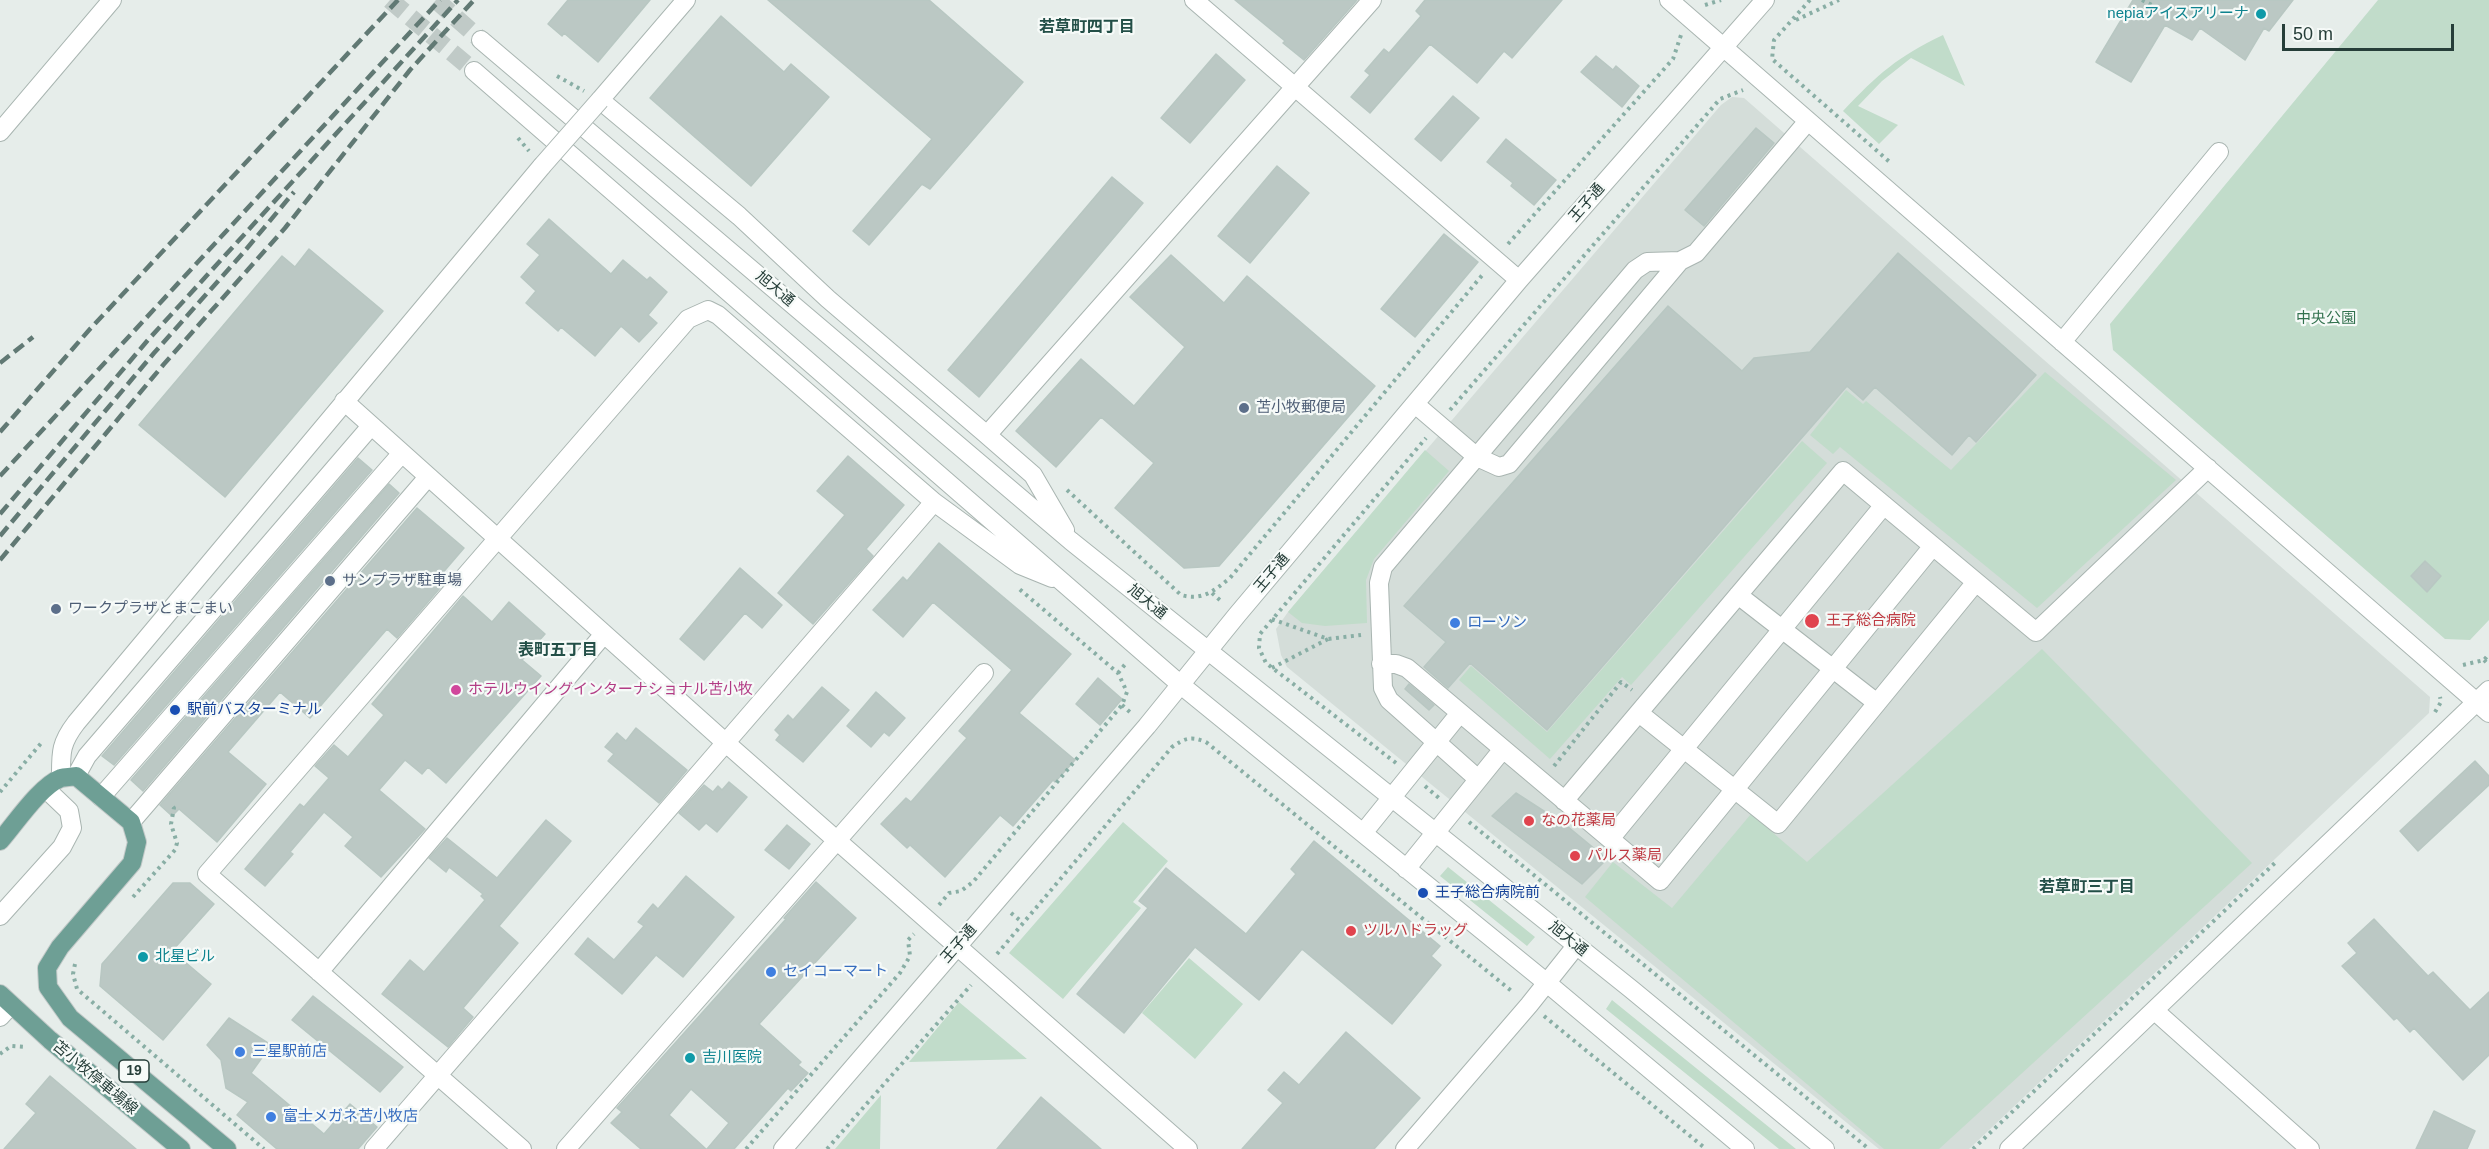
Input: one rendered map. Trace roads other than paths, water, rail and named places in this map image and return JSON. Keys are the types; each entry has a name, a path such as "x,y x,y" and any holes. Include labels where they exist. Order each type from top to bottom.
{"main road":[{"path":"0,841 46,789 68,777 101,797 131,822"},
{"name":"苫小牧停車場線","path":"131,822 137,842 132,863 60,946 47,968 48,987 70,1018 227,1149"},
{"name":"苫小牧停車場線","path":"4,1005 50,1040 181,1149"}],"street":[{"path":"0,132 112,0"},
{"path":"68,777 61,755 65,738 344,401 542,166 686,0"},
{"path":"1194,0 1519,280"},
{"path":"987,435 1372,0"},
{"path":"1669,0 2208,468 2485,702 2009,1149"},
{"name":"王子通","path":"783,1149 1181,685 1519,280 1765,0"},
{"name":"旭大通","path":"481,40 1071,541 1610,972 1825,1149"},
{"name":"旭大通","path":"474,71 1181,685 1580,1010 1745,1149"},
{"path":"600,100 739,216 828,299 1033,475 1071,541"},
{"path":"1415,404 1477,457 1499,467 1509,464 1680,261 1696,253 1808,121"},
{"path":"2062,342 2219,152"},
{"path":"1478,779 1389,700 1383,688 1379,583 1383,567 1635,270 1647,262 1680,261"},
{"path":"522,1149 207,874 688,319 708,310 718,315 934,502 1020,565 1065,583"},
{"path":"344,401 726,743 1188,1149"},
{"path":"68,777 371,426"},
{"path":"101,797 402,453"},
{"path":"1564,801 1843,471 2036,632 2208,468"},
{"path":"131,822 428,477"},
{"path":"374,1149 934,502"},
{"path":"1610,839 1884,505"},
{"path":"1381,664 1396,664 1407,668 1660,881 1933,546"},
{"path":"1639,713 1778,824 1976,582"},
{"path":"1738,595 1877,703"},
{"path":"319,972 604,634"},
{"path":"566,1149 984,673"},
{"path":"1363,833 1460,713"},
{"path":"1406,868 1503,749"},
{"path":"0,916 62,847 72,828 69,811 46,789"},
{"path":"1405,1149 1529,1005 1576,946"},
{"path":"2155,1011 2310,1149"}],"tunnel":[{"path":"390,0 474,71"},
{"path":"436,0 481,40"}],"railway":[{"path":"0,432 90,329 398,0"},
{"path":"0,476 440,0"},
{"path":"0,514 148,340 458,0"},
{"path":"0,560 164,364 285,228 410,70 474,0"},
{"path":"0,536 154,353 294,192"},
{"path":"0,363 33,337"}],"place":[{"name":"nepiaアイスアリーナ","path":"2261,14"},
{"name":"苫小牧郵便局","path":"1244,408"},
{"name":"サンプラザ駐車場","path":"330,581"},
{"name":"ワークプラザとまこまい","path":"56,609"},
{"name":"王子総合病院","path":"1812,621"},
{"name":"ローソン","path":"1455,623"},
{"name":"ホテルウイングインターナショナル苫小牧","path":"456,690"},
{"name":"駅前バスターミナル","path":"175,710"},
{"name":"なの花薬局","path":"1529,821"},
{"name":"パルス薬局","path":"1575,856"},
{"name":"王子総合病院前","path":"1423,893"},
{"name":"ツルハドラッグ","path":"1351,931"},
{"name":"北星ビル","path":"143,957"},
{"name":"セイコーマート","path":"771,972"},
{"name":"三星駅前店","path":"240,1052"},
{"name":"吉川医院","path":"690,1058"},
{"name":"富士メガネ苫小牧店","path":"271,1117"}],"district":[{"name":"若草町四丁目","path":"1087,28"},
{"name":"表町五丁目","path":"558,651"},
{"name":"若草町三丁目","path":"2087,888"}],"park label":[{"name":"中央公園","path":"2326,319"}]}
